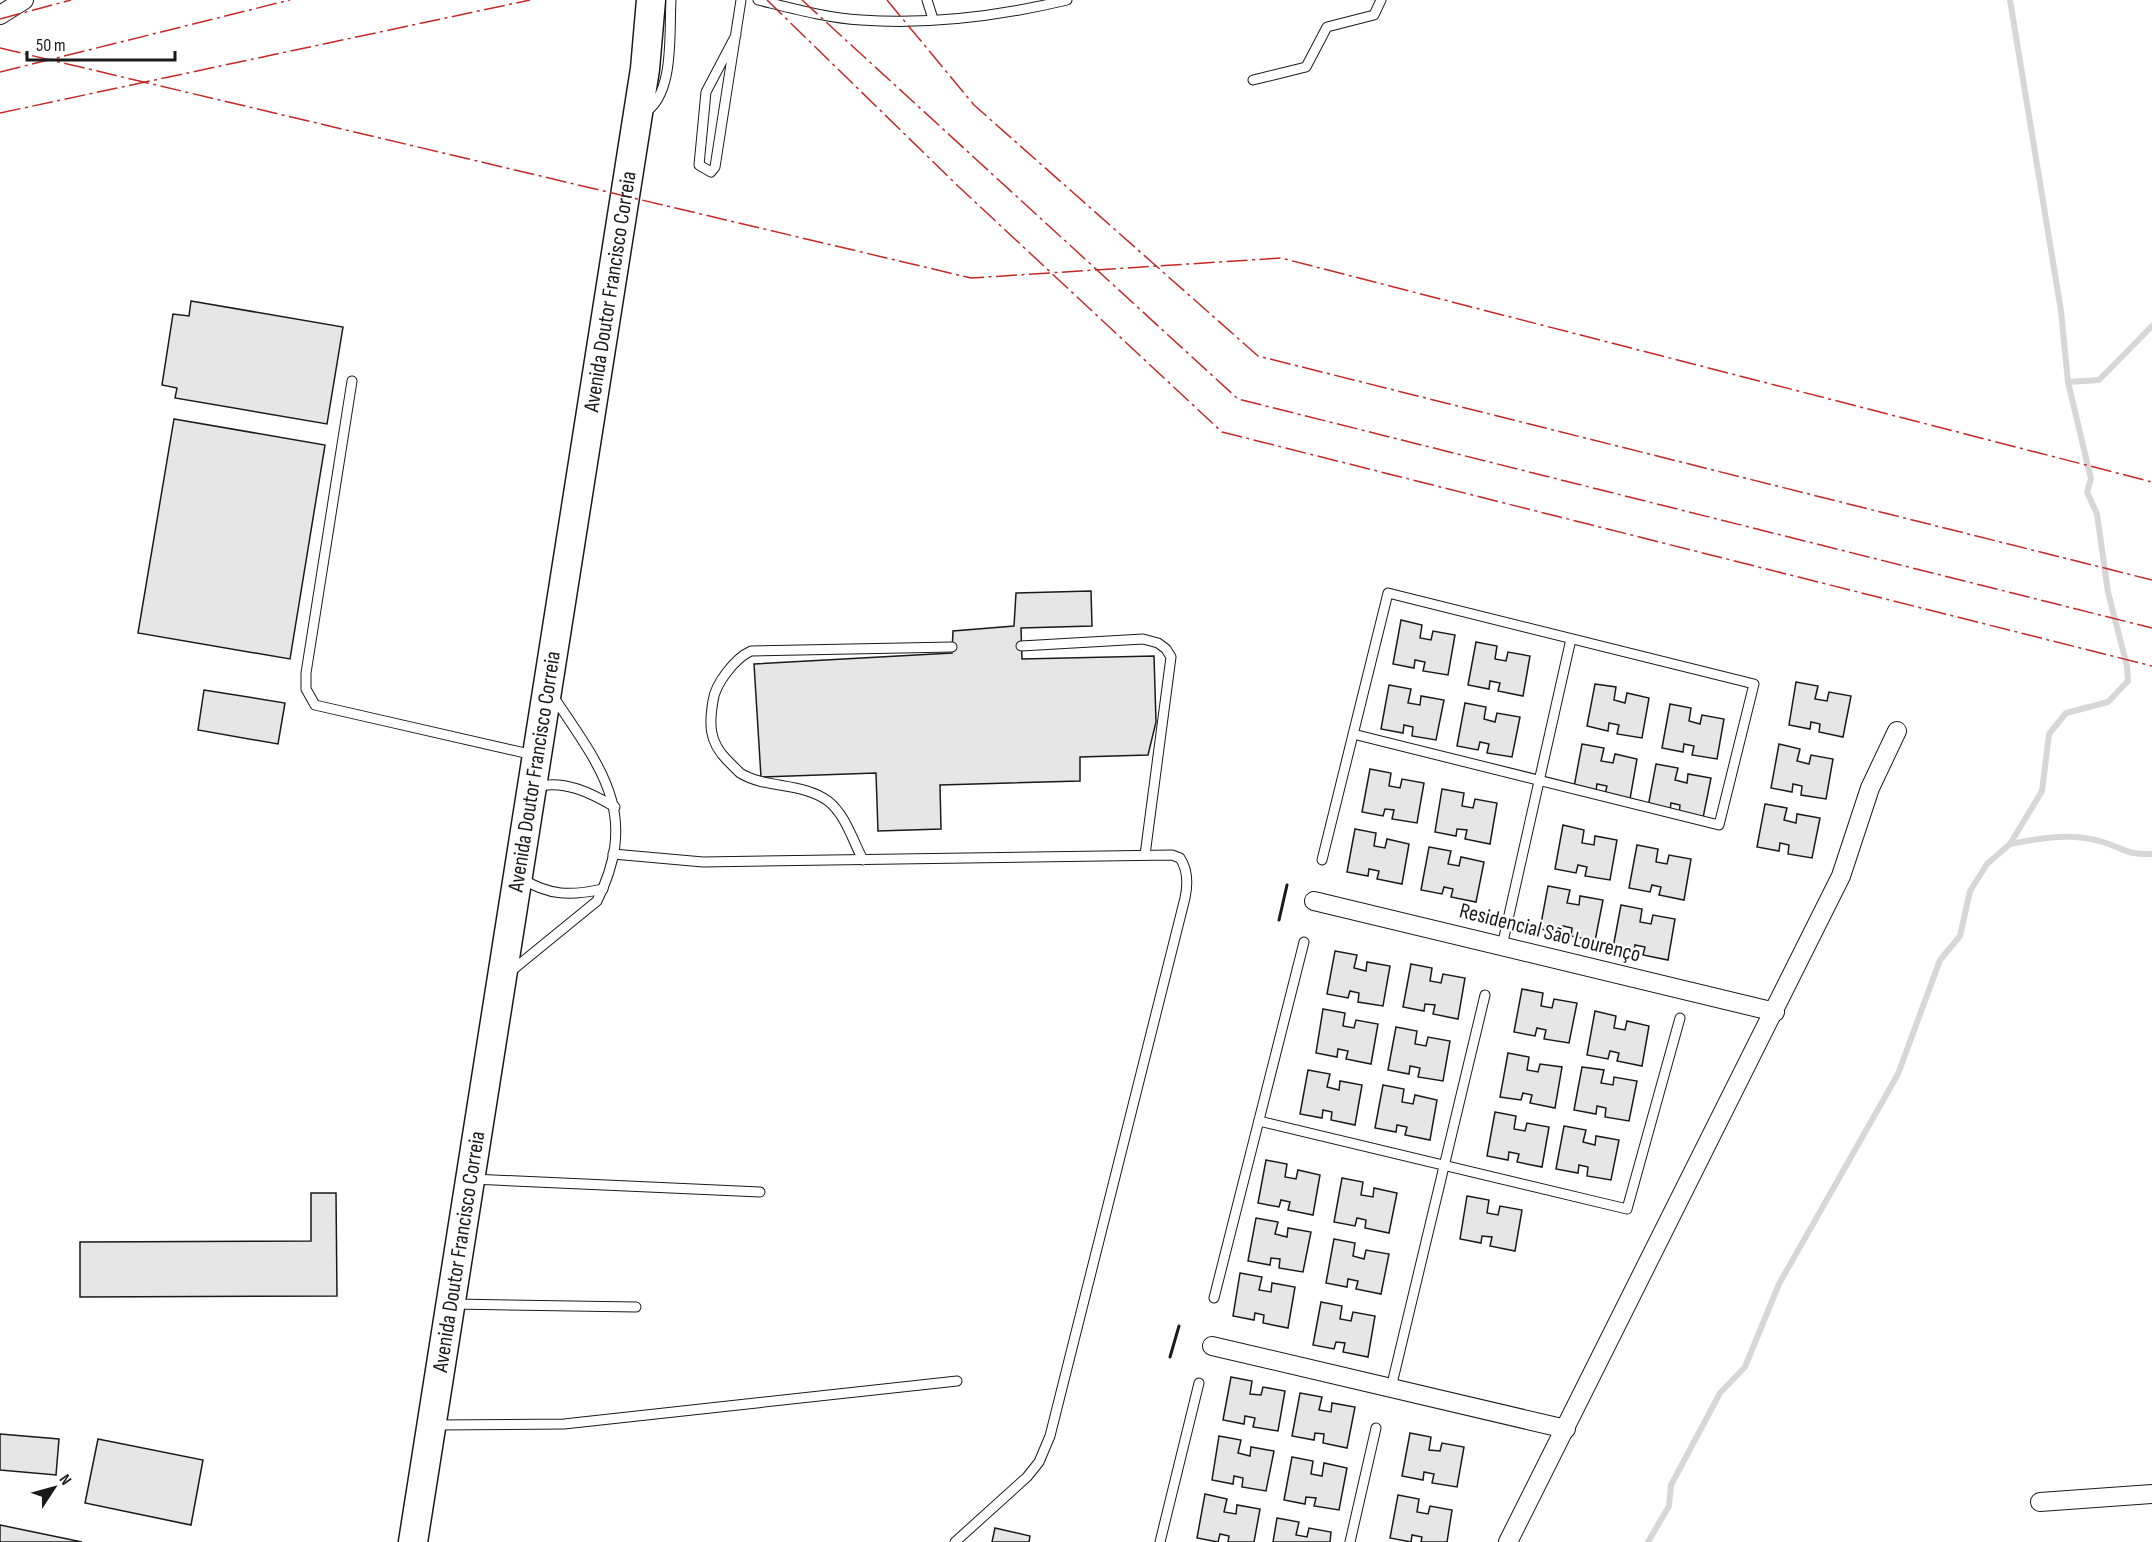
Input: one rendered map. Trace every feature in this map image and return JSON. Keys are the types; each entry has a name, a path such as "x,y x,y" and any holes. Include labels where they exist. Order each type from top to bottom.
{"main road":[{"name":"Avenida Doutor Francisco Correia","path":"413,1542 504,977 645,69 651,0"}],"street":[{"path":"0,15 24,0"},
{"path":"1508,1542 1841,876 1870,788 1897,731"},
{"name":"Residencial São Lourenço","path":"1314,901 1774,1012"},
{"path":"1212,1346 1566,1429"},
{"path":"2040,1502 2152,1494"}],"lane":[{"path":"637,117 656,104 664,91 671,0"},
{"path":"736,35 706,92 699,161 701,168 711,172 715,167 736,35 741,0"},
{"path":"758,0 860,21 972,18 1025,10 1067,0"},
{"path":"927,0 933,19"},
{"path":"1253,80 1306,67 1327,27 1374,15 1379,9 1381,0"},
{"path":"352,381 306,673 309,697 315,705 538,756"},
{"path":"1322,860 1353,734 1388,593 1754,684 1719,825 1353,734"},
{"path":"1021,646 1143,639 1166,649 1171,657 1145,855"},
{"path":"1502,946 1571,639"},
{"path":"863,860 839,813 830,802 817,794 763,781 741,773 718,751 709,727 713,697 722,679 751,651 952,647"},
{"path":"504,977 597,901 603,889 617,837 615,807 607,781 549,690"},
{"path":"532,788 544,785 570,786 592,793 615,807"},
{"path":"613,854 703,862 1145,855 1180,858 1185,864 1188,884 1185,898 1050,1436 1039,1462 1027,1477 955,1542"},
{"path":"519,876 535,887 564,895 603,889"},
{"path":"1214,1298 1304,942"},
{"path":"1391,1388 1485,995"},
{"path":"1259,1121 1627,1209 1680,1018"},
{"path":"470,1179 760,1192"},
{"path":"451,1304 636,1307"},
{"path":"432,1425 564,1424 957,1381"},
{"path":"1160,1542 1199,1383"},
{"path":"1350,1542 1376,1428"}],"building":[{"path":"191,301 343,327 327,424 175,398 177,388 162,385 173,314 189,316"},
{"path":"174,419 325,445 290,659 138,633"},
{"path":"1091,591 1092,626 1021,628 1022,659 1154,656 1156,722 1148,755 1080,757 1080,781 940,785 941,829 878,831 876,773 761,777 754,664 952,653 953,631 1014,626 1016,593"},
{"path":"1401,620 1422,625 1420,638 1431,640 1433,631 1455,635 1448,675 1423,671 1425,662 1415,660 1414,668 1393,664"},
{"path":"1476,642 1497,646 1495,659 1506,661 1508,652 1530,656 1523,696 1498,691 1500,683 1490,681 1489,689 1468,685"},
{"path":"1796,682 1818,686 1815,699 1827,701 1829,692 1851,696 1843,737 1819,732 1820,724 1811,722 1810,729 1789,725"},
{"path":"1595,684 1616,687 1614,700 1625,703 1627,693 1649,698 1642,738 1617,734 1619,725 1609,723 1608,731 1587,726"},
{"path":"1389,685 1411,689 1408,703 1420,705 1421,696 1444,700 1436,740 1412,736 1413,727 1404,725 1403,733 1381,729"},
{"path":"204,690 285,703 278,744 198,730"},
{"path":"1465,703 1486,707 1484,719 1495,722 1497,713 1520,717 1512,757 1487,753 1489,744 1480,742 1478,750 1457,746"},
{"path":"1670,704 1691,708 1689,721 1700,724 1702,715 1724,719 1717,759 1692,755 1694,746 1684,744 1683,752 1662,748"},
{"path":"1582,744 1604,748 1601,761 1613,763 1615,754 1637,759 1630,799 1605,794 1607,786 1597,784 1596,791 1574,787"},
{"path":"1779,744 1800,749 1797,761 1809,764 1811,755 1833,759 1826,799 1801,795 1802,786 1793,784 1792,792 1771,788"},
{"path":"1656,764 1678,768 1675,780 1687,783 1688,774 1711,778 1703,818 1679,814 1680,805 1671,803 1670,811 1648,807"},
{"path":"1370,769 1391,773 1389,786 1400,788 1402,779 1424,783 1417,823 1392,819 1394,810 1385,809 1383,816 1362,812"},
{"path":"1442,789 1464,793 1462,806 1473,808 1475,799 1497,803 1490,844 1465,839 1467,830 1457,829 1456,836 1435,832"},
{"path":"1765,804 1787,808 1784,820 1796,823 1797,814 1820,818 1812,858 1788,854 1789,845 1780,843 1779,851 1757,847"},
{"path":"1563,825 1584,830 1582,843 1594,845 1595,836 1617,840 1610,880 1585,876 1587,867 1578,865 1576,873 1555,869"},
{"path":"1355,829 1376,833 1374,846 1385,848 1387,839 1409,844 1402,884 1377,879 1379,871 1369,869 1368,876 1347,872"},
{"path":"1637,845 1658,849 1656,862 1667,864 1669,855 1691,859 1684,900 1659,895 1661,887 1652,885 1650,892 1629,888"},
{"path":"1429,847 1451,851 1448,864 1459,866 1461,857 1484,862 1476,902 1451,897 1453,889 1444,887 1442,894 1421,890"},
{"path":"1548,886 1570,890 1567,903 1579,905 1580,896 1603,900 1595,941 1571,936 1572,928 1563,926 1562,933 1540,929"},
{"path":"1621,905 1642,909 1640,922 1651,924 1653,915 1675,919 1668,960 1643,955 1645,947 1635,945 1634,952 1613,948"},
{"path":"1335,951 1357,955 1354,968 1366,971 1367,962 1390,966 1383,1006 1358,1002 1359,993 1350,991 1348,998 1327,994"},
{"path":"1411,964 1432,968 1430,981 1441,983 1443,974 1465,978 1458,1019 1433,1014 1435,1005 1425,1004 1424,1011 1403,1007"},
{"path":"1522,989 1543,993 1541,1006 1552,1008 1554,999 1577,1003 1569,1043 1544,1039 1546,1030 1537,1028 1535,1036 1514,1032"},
{"path":"1323,1009 1345,1013 1343,1026 1354,1028 1356,1020 1378,1024 1371,1064 1346,1059 1348,1051 1338,1049 1337,1057 1316,1053"},
{"path":"1595,1011 1616,1016 1614,1028 1625,1030 1627,1021 1649,1026 1642,1066 1617,1061 1619,1053 1610,1051 1608,1059 1587,1055"},
{"path":"1396,1027 1417,1031 1415,1044 1426,1046 1428,1037 1450,1041 1443,1081 1418,1077 1420,1068 1410,1066 1409,1074 1388,1070"},
{"path":"1508,1053 1529,1057 1527,1070 1538,1072 1540,1064 1562,1067 1555,1108 1530,1103 1532,1095 1523,1093 1521,1100 1500,1097"},
{"path":"1582,1067 1604,1070 1601,1083 1613,1085 1614,1077 1637,1081 1629,1121 1605,1117 1606,1108 1597,1106 1596,1114 1574,1110"},
{"path":"1308,1070 1330,1074 1327,1087 1339,1090 1340,1081 1362,1085 1355,1125 1331,1120 1332,1112 1323,1110 1322,1118 1300,1114"},
{"path":"1383,1085 1404,1089 1402,1102 1413,1104 1415,1095 1437,1100 1430,1140 1405,1135 1407,1127 1397,1125 1396,1132 1375,1128"},
{"path":"1495,1112 1516,1116 1514,1129 1525,1131 1527,1123 1549,1127 1542,1167 1517,1162 1519,1154 1509,1152 1508,1160 1487,1156"},
{"path":"1564,1126 1586,1130 1583,1142 1595,1145 1596,1136 1619,1140 1611,1180 1587,1176 1588,1167 1579,1165 1578,1173 1556,1169"},
{"path":"1266,1160 1287,1164 1285,1177 1296,1179 1298,1170 1320,1175 1313,1215 1288,1210 1290,1202 1281,1200 1279,1207 1258,1203"},
{"path":"1342,1178 1363,1182 1361,1195 1373,1197 1374,1188 1397,1193 1389,1233 1365,1228 1366,1220 1357,1218 1355,1226 1334,1222"},
{"path":"311,1193 336,1193 337,1296 80,1297 80,1242 311,1241"},
{"path":"1467,1196 1489,1200 1487,1213 1498,1215 1500,1206 1522,1210 1515,1251 1490,1246 1492,1237 1482,1236 1481,1243 1460,1239"},
{"path":"1256,1218 1278,1222 1275,1234 1287,1237 1288,1228 1311,1232 1303,1272 1279,1268 1280,1259 1271,1258 1270,1265 1248,1261"},
{"path":"1334,1239 1355,1243 1353,1256 1364,1259 1366,1250 1389,1254 1381,1294 1356,1289 1358,1281 1348,1279 1347,1287 1326,1283"},
{"path":"1240,1273 1262,1277 1259,1290 1271,1292 1272,1283 1295,1287 1288,1328 1263,1323 1264,1315 1255,1313 1254,1320 1233,1316"},
{"path":"1321,1302 1342,1306 1340,1319 1351,1321 1353,1312 1375,1316 1368,1357 1343,1352 1345,1343 1336,1342 1334,1349 1313,1345"},
{"path":"1231,1377 1252,1381 1250,1394 1261,1395 1263,1387 1285,1391 1278,1431 1253,1427 1255,1418 1245,1416 1244,1424 1223,1420"},
{"path":"1300,1393 1322,1397 1319,1410 1331,1412 1332,1403 1355,1407 1347,1448 1323,1443 1324,1434 1315,1433 1314,1440 1292,1436"},
{"path":"1410,1433 1431,1437 1429,1450 1440,1451 1442,1443 1464,1447 1457,1487 1432,1483 1434,1474 1424,1472 1423,1480 1402,1476"},
{"path":"0,1434 59,1439 56,1475 0,1470"},
{"path":"1219,1436 1241,1440 1238,1453 1250,1456 1251,1447 1274,1451 1266,1491 1242,1487 1243,1478 1234,1476 1233,1484 1212,1480"},
{"path":"98,1439 203,1460 191,1525 85,1503"},
{"path":"1292,1457 1313,1461 1311,1474 1322,1476 1324,1463 1347,1468 1339,1510 1314,1506 1316,1498 1306,1497 1305,1504 1284,1500"},
{"path":"1205,1494 1227,1499 1224,1512 1236,1514 1237,1505 1260,1509 1254,1542 1228,1542 1229,1536 1220,1534 1218,1542 1197,1538"},
{"path":"1398,1495 1419,1499 1417,1512 1428,1514 1430,1506 1452,1510 1447,1542 1421,1542 1422,1537 1412,1535 1411,1542 1390,1538"},
{"path":"1277,1518 1299,1522 1296,1535 1307,1537 1309,1528 1331,1532 1330,1542 1273,1542"},
{"path":"0,1525 82,1542 0,1542"},
{"path":"995,1528 1030,1536 1029,1542 992,1542"}],"waterway":[{"path":"1648,1542 1669,1506 1671,1485 1720,1393 1745,1367 1779,1284 1898,1074 1940,960 1960,936 1970,891 1987,864 2010,844 2042,791 2049,734 2066,713 2108,702 2128,681 2127,666 2108,592 2097,514 2087,492 2091,479 2068,382 2061,311 2010,0"},
{"path":"2068,382 2099,380 2152,326"},
{"path":"2010,844 2045,838 2079,837 2103,842 2131,852 2152,854"}],"wall":[{"path":"1279,920 1287,885"},
{"path":"1170,1357 1179,1326"}],"power":[{"path":"0,19 71,0"},
{"path":"0,72 290,0"},
{"path":"0,113 530,0"},
{"path":"767,0 959,187 1222,432 2152,666"},
{"path":"802,0 1238,399 2152,628"},
{"path":"887,0 974,105 1258,356 2152,580"},
{"path":"0,48 971,278 1281,258 2152,482"}]}
